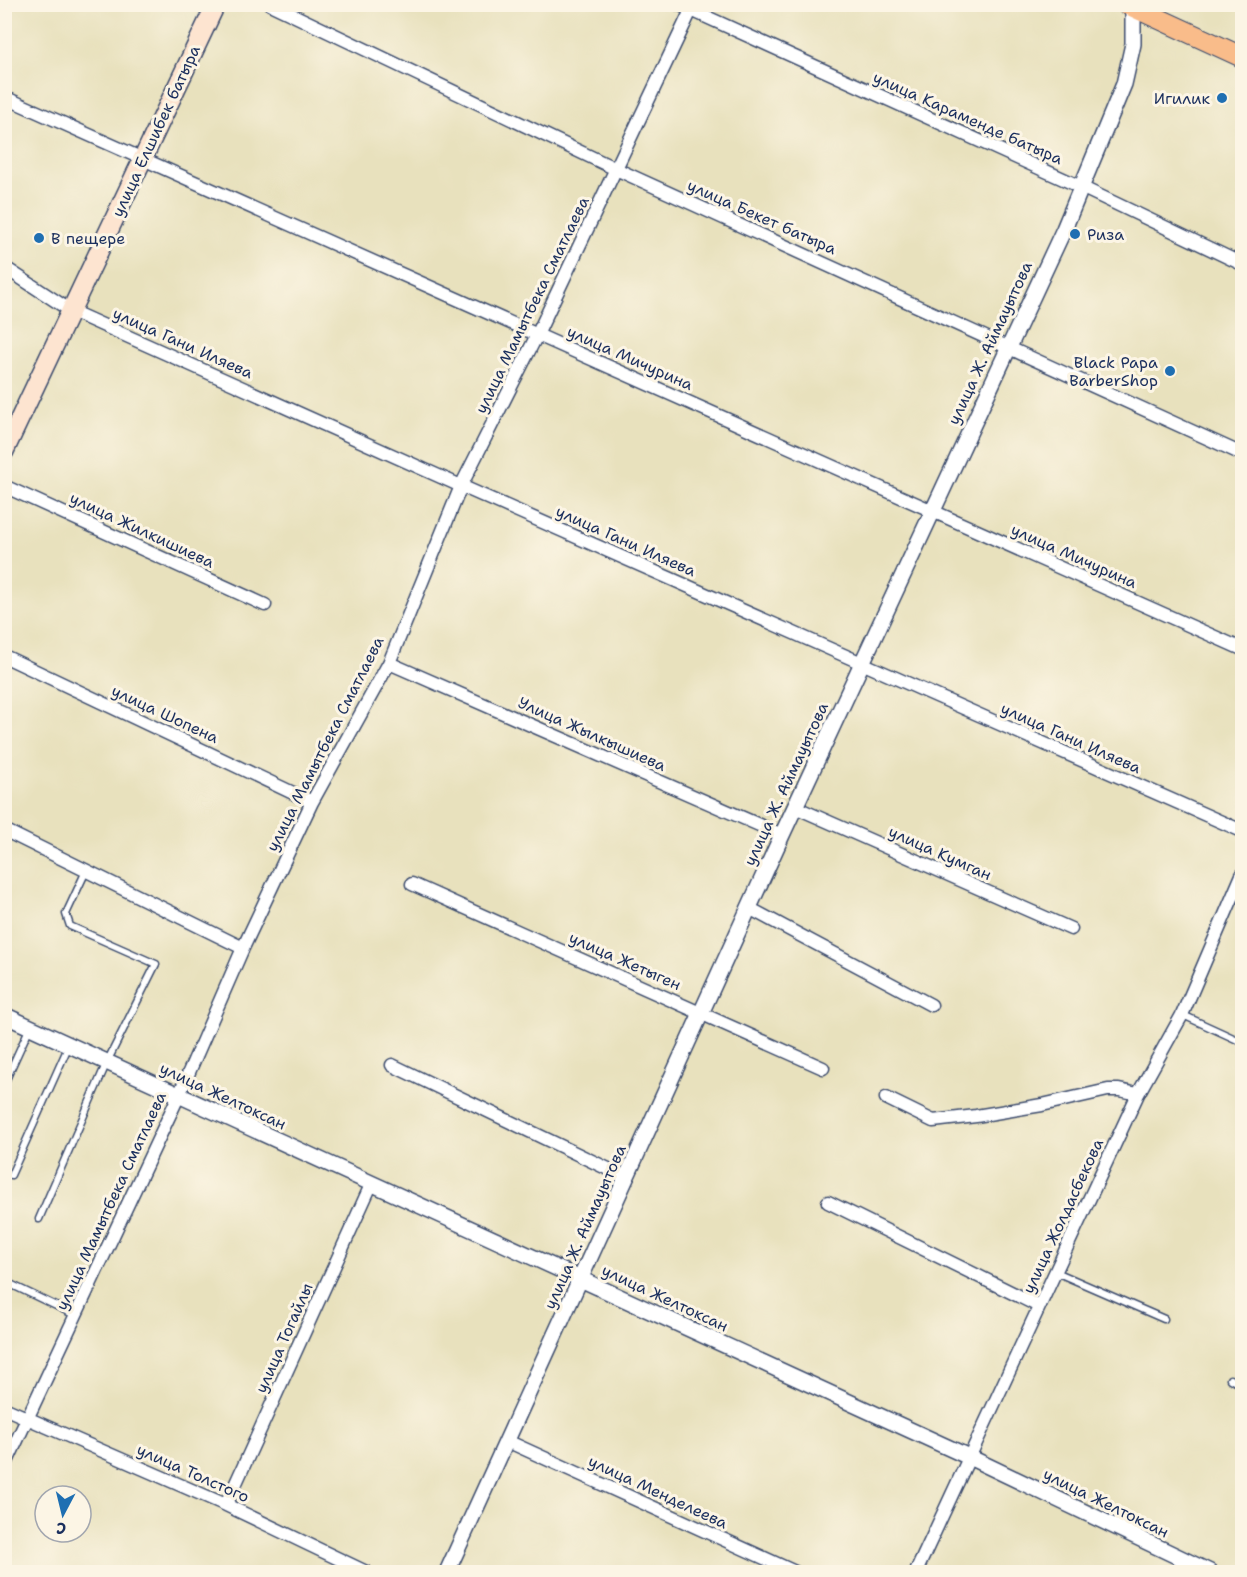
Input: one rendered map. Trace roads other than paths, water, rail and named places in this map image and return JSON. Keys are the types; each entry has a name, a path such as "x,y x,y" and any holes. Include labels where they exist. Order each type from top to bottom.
{"main road":[{"name":"улица Елшибек батыра","path":"7,443 216,4"},
{"path":"1156,4 1242,45"},
{"path":"1131,5 1242,57"}],"street":[{"name":"улица Бекет батыра","path":"270,4 616,169 1242,454"},
{"name":"улица Караменде батыра","path":"678,4 693,8 1242,264"},
{"name":"улица Ж. Аймауытова","path":"447,1572 782,835 1064,229 1124,84 1133,44 1131,5"},
{"name":"улица Мамытбека Сматлаева","path":"4,1468 179,1095 243,948 312,802 388,663 461,486 537,335 693,8"},
{"name":"улица Мичурина","path":"4,97 1242,649"},
{"name":"улица Гани Иляева","path":"4,267 71,310 461,486 1242,831"},
{"name":"улица Жилкишиева","path":"4,486 265,605"},
{"name":"улица Шопена","path":"4,656 312,802"},
{"name":"Улица Жылкышиева","path":"388,663 782,835"},
{"name":"улица Кумган","path":"795,807 1071,930"},
{"path":"4,830 243,948"},
{"name":"улица Жолдасбекова","path":"916,1572 1138,1094 1182,1015 1242,875"},
{"name":"улица Жетыген","path":"412,884 823,1068"},
{"path":"749,908 931,1005"},
{"name":"улица Желтоксан","path":"4,1015 969,1457 1210,1572"},
{"path":"392,1065 627,1178"},
{"path":"886,1098 933,1121 1042,1105 1108,1090 1138,1094"},
{"name":"улица Тогайлы","path":"226,1505 371,1185"},
{"path":"828,1202 1039,1306"},
{"name":"улица Толстого","path":"4,1408 226,1505 366,1572"},
{"name":"улица Менделеева","path":"507,1440 795,1572"}],"lane":[{"path":"39,1220 107,1062 156,964 70,926 66,914 86,870"},
{"path":"1182,1015 1242,1042"},
{"path":"4,1084 30,1027"},
{"path":"10,1175 69,1045"},
{"path":"1055,1272 1164,1318"},
{"path":"4,1281 75,1315"},
{"path":"1230,1380 1242,1385"}],"place":[{"name":"Игилик","path":"1222,98"},
{"name":"Риза","path":"1075,234"},
{"name":"В пещере","path":"39,238"},
{"name":"Black Papa BarberShop","path":"1170,371"}]}
